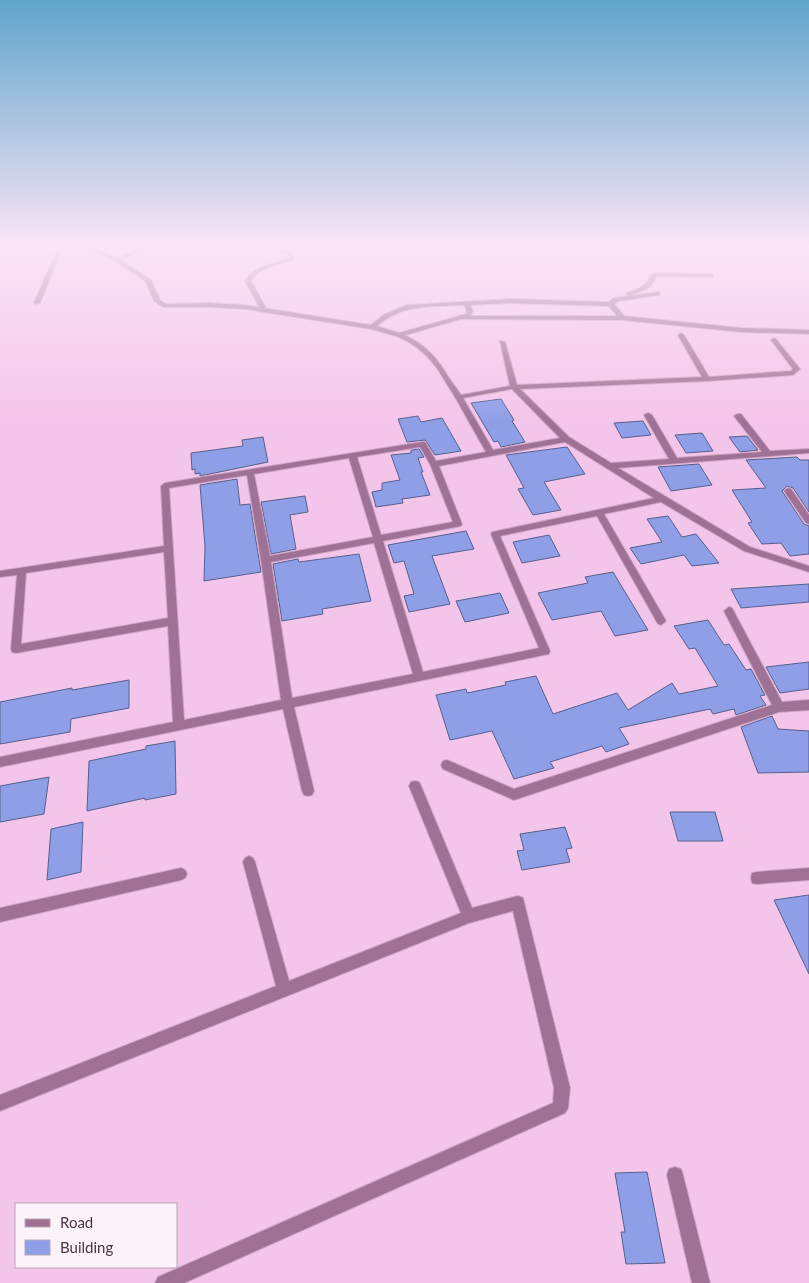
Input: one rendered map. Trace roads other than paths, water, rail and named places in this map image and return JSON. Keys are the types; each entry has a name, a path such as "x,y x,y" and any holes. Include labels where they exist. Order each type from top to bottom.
{"street":[{"path":"162,304 165,306 208,305 264,310 372,327 399,336 463,318 622,318 741,330 809,332"},
{"path":"372,327 385,316 407,307 453,304"},
{"path":"463,318 470,311 466,304"},
{"path":"615,304 622,318"},
{"path":"681,335 707,379"},
{"path":"459,397 514,387 707,379 793,373 797,369 774,340"},
{"path":"502,342 514,387 566,439 747,549 809,569"},
{"path":"443,373 459,397 491,454"},
{"path":"648,415 674,460"},
{"path":"738,416 768,454"},
{"path":"434,464 566,439"},
{"path":"179,725 165,486 422,444 434,464 458,524 266,560"},
{"path":"608,466 809,451"},
{"path":"352,455 419,675"},
{"path":"250,472 266,560 287,702 308,791"},
{"path":"788,491 809,520"},
{"path":"0,762 419,675 545,651 494,534 662,499"},
{"path":"599,512 661,621"},
{"path":"0,574 170,548"},
{"path":"22,571 16,649 173,621"},
{"path":"729,611 779,707"},
{"path":"447,765 514,795 779,707 809,705"},
{"path":"415,786 469,916"},
{"path":"249,862 284,989"},
{"path":"0,915 181,874"},
{"path":"757,878 809,874"},
{"path":"0,1103 469,916 518,903 562,1088 560,1108 164,1283"},
{"path":"675,1175 701,1283"}],"lane":[{"path":"261,304 264,310"},
{"path":"399,336 414,341 429,352 443,373"}]}
